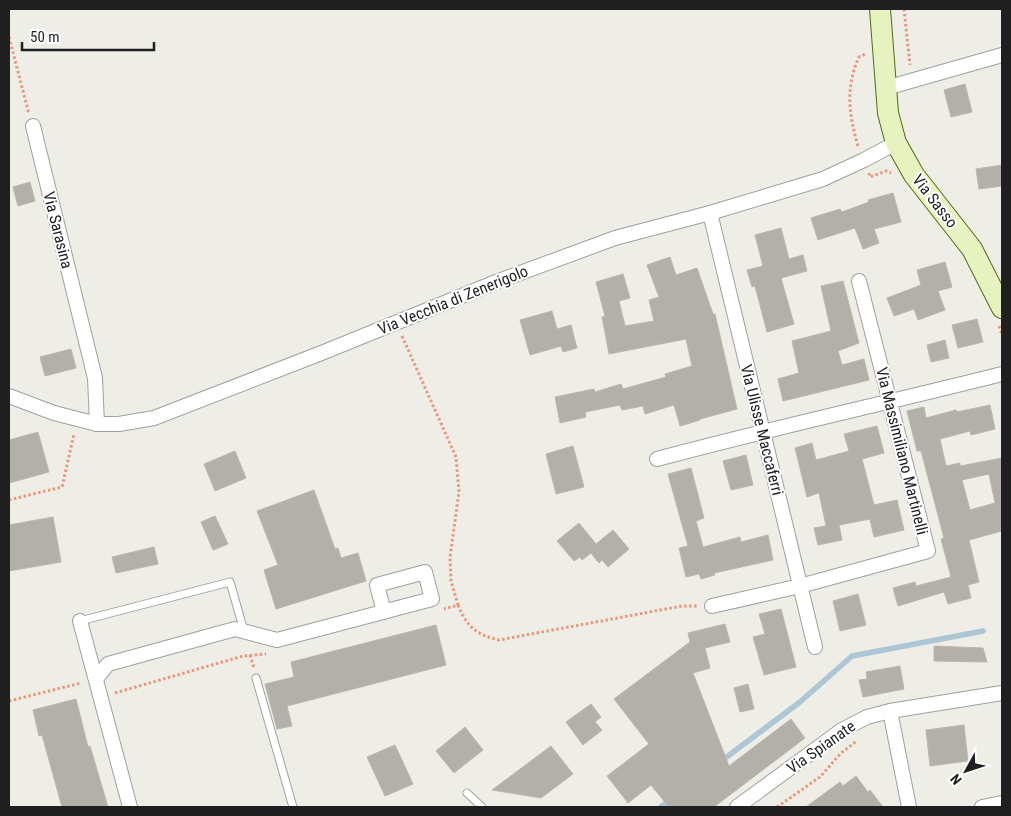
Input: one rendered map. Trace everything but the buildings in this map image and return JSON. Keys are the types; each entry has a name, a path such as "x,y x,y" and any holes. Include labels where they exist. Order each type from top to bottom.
{"street":[{"name":"Via Sasso","path":"880,9 888,113 896,143 914,175 972,249 1002,308"},
{"path":"886,88 1002,55"},
{"name":"Via Sarasina","path":"33,126 95,378 97,424"},
{"name":"Via Vecchia di Zenerigolo","path":"9,396 54,413 97,424 119,424 154,418 496,282 615,238 710,213 823,179 896,143"},
{"name":"Via Ulisse Maccaferri","path":"710,213 815,648"},
{"name":"Via Massimiliano Martinelli","path":"712,606 800,586 928,551 859,281"},
{"path":"658,459 762,431 1002,374"},
{"path":"96,679 108,664 235,628 277,640 384,612"},
{"path":"80,621 130,807"},
{"name":"Via Spianate","path":"737,807 842,730 867,716 1002,692"},
{"path":"890,711 909,807"},
{"path":"982,807 1002,803"}],"lane":[{"path":"80,621 230,582 244,631"},
{"path":"256,678 293,807"},
{"path":"467,793 482,807"}],"path":[{"path":"870,177 854,132 850,114 852,73 859,57 871,52 908,47 904,9"},
{"path":"9,37 33,126"},
{"path":"396,323 456,457 459,492 450,557 452,581 462,617 473,630 487,637 499,640 682,606 712,606"},
{"path":"9,500 62,487 78,420"},
{"path":"439,610 458,605"},
{"path":"100,697 243,656 269,654"},
{"path":"9,701 96,679"},
{"path":"777,807 820,776 841,753 861,738"}],"waterway":[{"path":"720,762 800,702 852,656 983,631"},
{"path":"661,807 671,799"}]}
